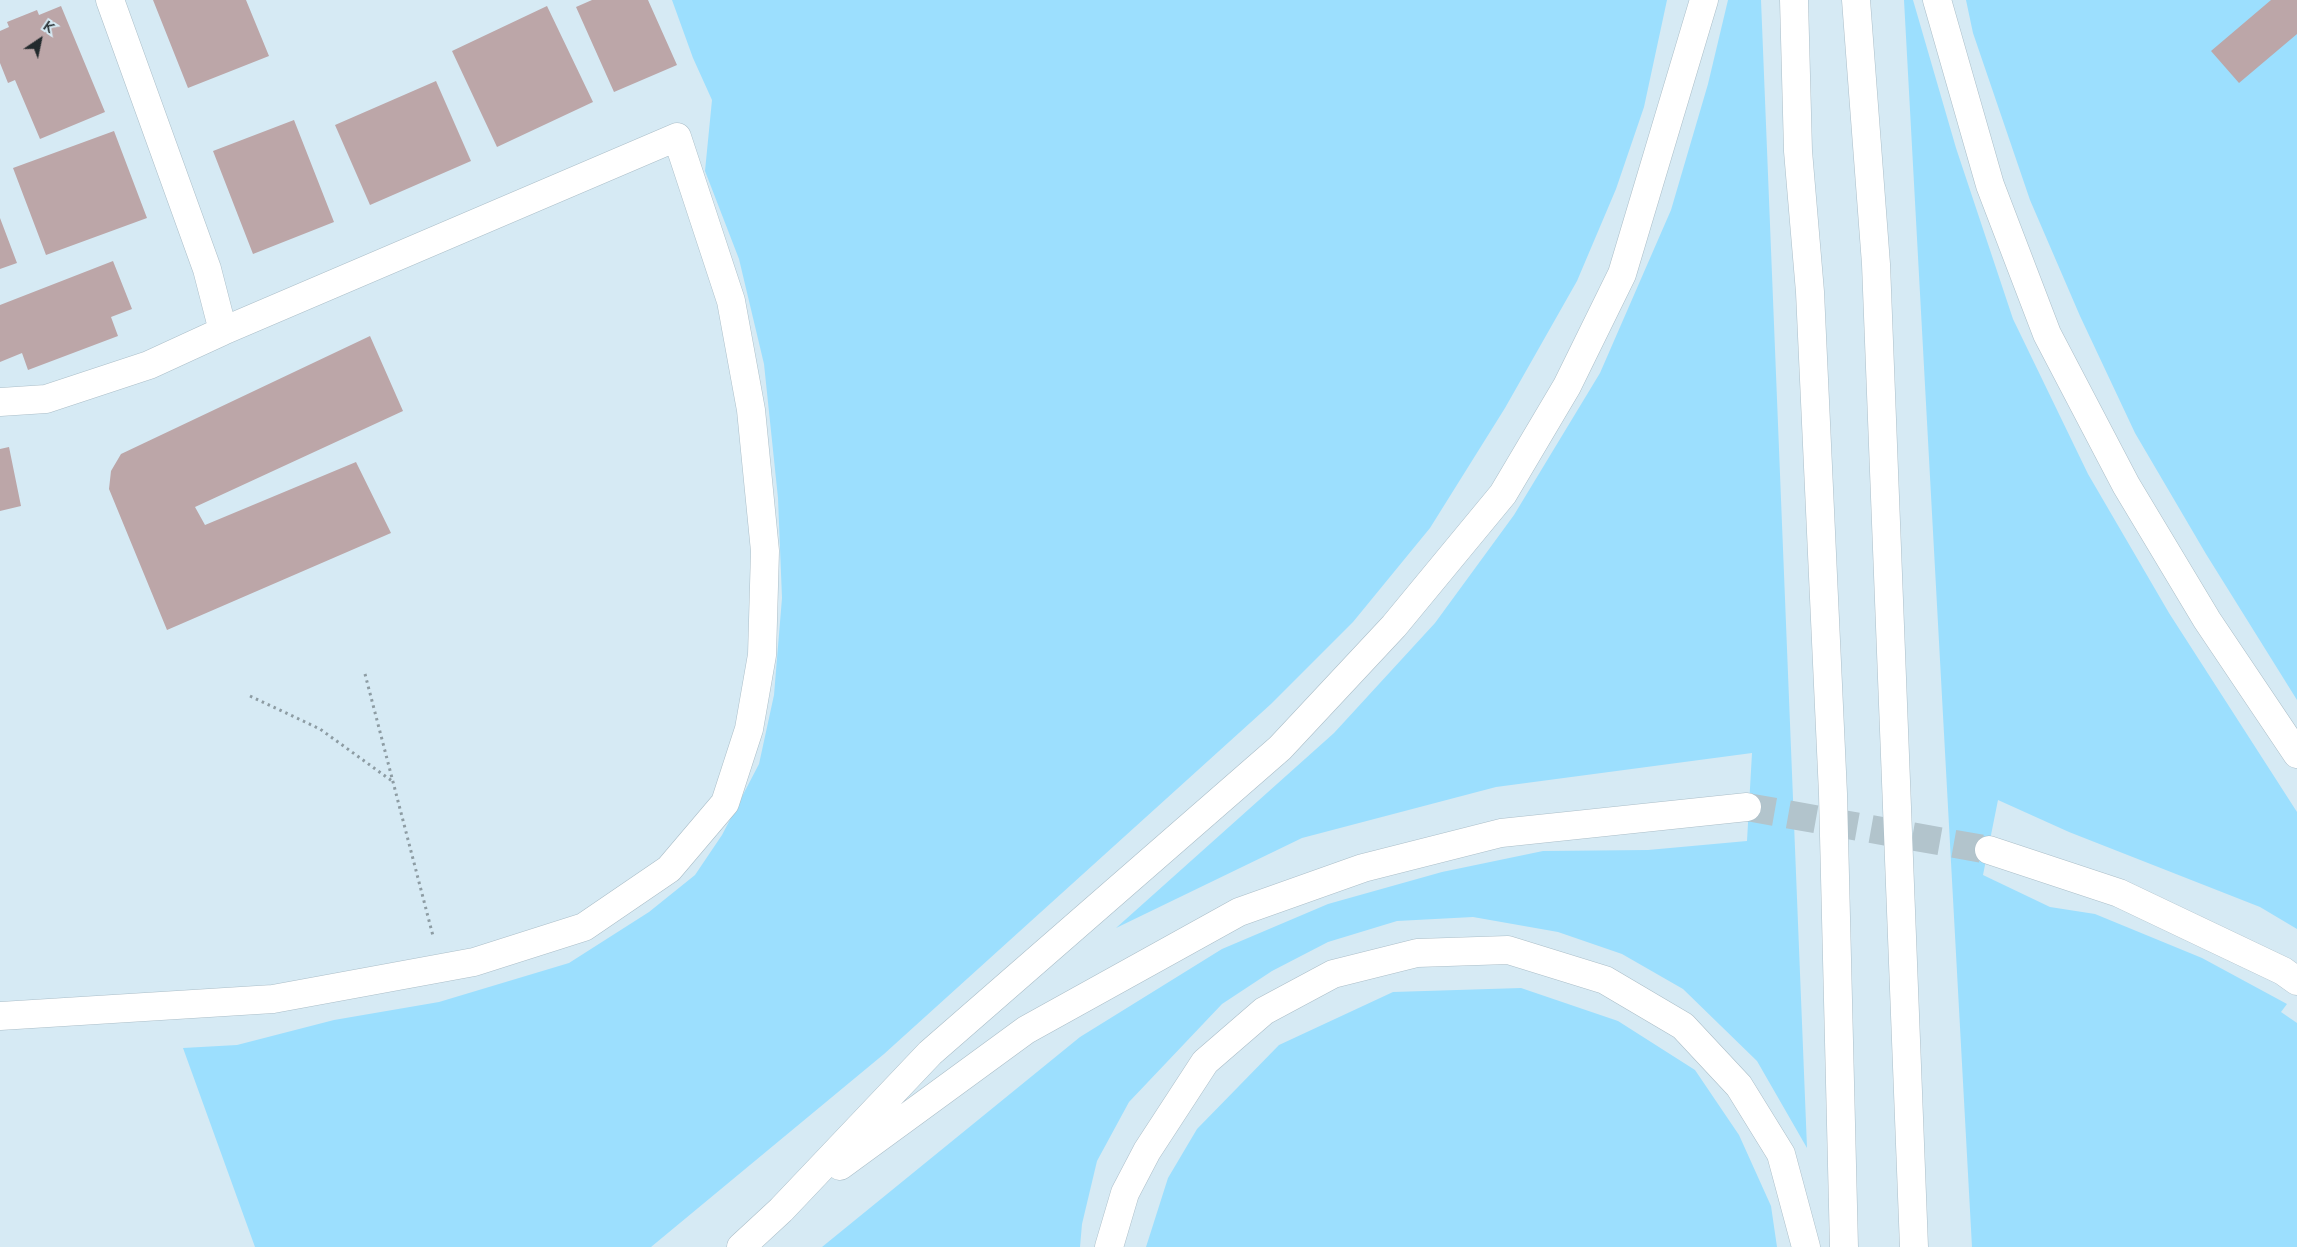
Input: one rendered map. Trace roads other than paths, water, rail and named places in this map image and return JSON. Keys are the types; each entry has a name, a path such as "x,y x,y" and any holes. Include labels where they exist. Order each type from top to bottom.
{"main road":[{"path":"110,0 206,269 223,331"},
{"path":"741,1247 781,1210 930,1053 1280,748 1394,626 1503,494 1567,386 1622,274 1704,0"},
{"path":"1794,0 1798,151 1810,292 1833,794 1844,1247"},
{"path":"1856,0 1876,264 1914,1247"},
{"path":"1937,0 1990,185 2047,334 2126,485 2207,620 2297,754"},
{"path":"0,402 46,399 149,365 223,331 676,137 731,301 751,410 765,551 762,655 750,729 725,803 669,869 584,927 474,962 273,999 0,1016"},
{"path":"781,1210 1026,1030 1239,912 1363,868 1501,833 1747,807"},
{"path":"1989,850 2119,893 2290,976"},
{"path":"1109,1247 1125,1194 1147,1151 1194,1078 1205,1062 1264,1011 1333,974 1417,953 1508,950 1606,980 1683,1026 1739,1086 1781,1154 1806,1247"}],"tunnel":[{"path":"1747,807 1989,850"}]}
